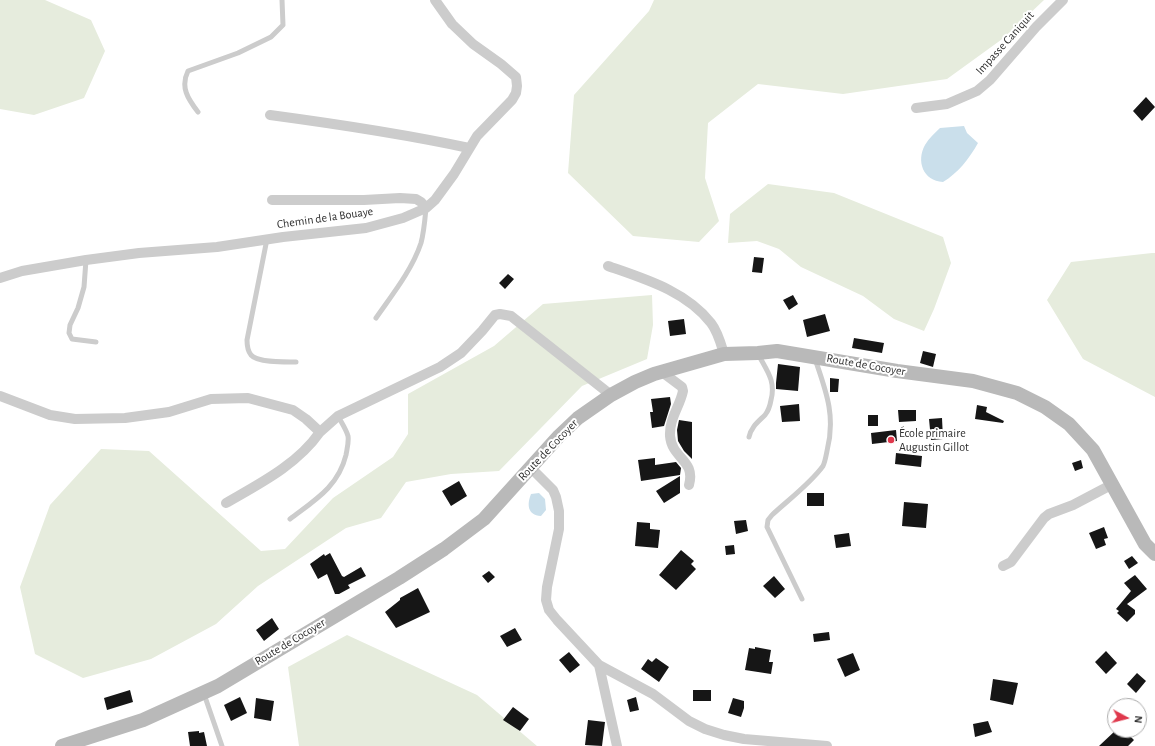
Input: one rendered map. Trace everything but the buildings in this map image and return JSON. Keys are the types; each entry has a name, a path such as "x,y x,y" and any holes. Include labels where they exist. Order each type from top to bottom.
{"main road":[{"name":"Route de Cocoyer","path":"62,746 143,720 218,686 444,550 484,519 530,467 578,418 611,396 635,382 662,372 724,354 777,351 897,371 973,381 1017,393 1045,407 1069,424 1093,450 1145,544 1155,554"}],"street":[{"name":"Chemin de la Bouaye","path":"0,278 22,272 86,260 139,253 216,247 267,239 366,228 403,218 426,208 435,200 454,174 477,136 512,100 516,93 517,80 516,77 507,69 473,44 457,29 435,0"},
{"name":"Impasse Caniquit","path":"916,108 947,104 977,91 990,80 1036,27 1063,0"},
{"path":"270,115 357,127 469,148"},
{"path":"272,200 364,200 400,198 416,199 426,208"},
{"path":"608,266 656,283 696,308 712,323 720,340 724,354"},
{"path":"226,503 270,477 301,453 320,432 338,416 445,364 461,353 495,315 500,314 511,316 611,396"},
{"path":"662,372 682,387 682,395 671,422 670,434 671,446 688,466 691,478 690,485"},
{"path":"0,396 50,415 75,419 125,418 169,412 211,399 248,398 293,410 306,419 320,432"},
{"path":"530,467 553,490 559,511 559,528 546,600 549,610 599,665 654,694 689,721 705,729 744,739 826,746"},
{"path":"1003,566 1011,562 1044,518 1049,514 1073,505 1111,484"},
{"path":"599,665 617,746"}],"lane":[{"path":"198,112 187,98 184,79 188,71 238,53 271,37 283,25 282,0"},
{"path":"376,318 416,256 422,241 426,208"},
{"path":"267,239 247,340 247,348 250,355 256,359 279,362 296,362"},
{"path":"86,260 84,287 78,308 70,325 69,333 72,339 96,342"},
{"path":"749,437 753,426 769,408 773,392 772,380 758,353"},
{"path":"802,599 767,527 768,520 772,515 824,465 829,443 831,419 828,395 814,356"},
{"path":"290,519 316,500 335,481 342,468 348,446 348,435 338,416"},
{"path":"203,693 222,746"}],"green space":[{"path":"0,0 45,0 91,20 105,51 84,98 34,115 0,109"},
{"path":"654,0 1044,0 1005,37 947,79 843,94 758,84 708,123 705,178 719,221 699,242 633,236 568,173 574,95 649,11"},
{"path":"768,184 834,193 943,237 951,263 924,331 894,319 863,296 801,267 779,249 757,241 728,243 730,214"},
{"path":"1155,253 1155,397 1083,359 1047,300 1071,262"},
{"path":"652,295 653,325 647,359 582,386 499,471 451,474 406,482 381,518 346,528 258,586 216,624 151,659 83,678 35,654 20,587 50,505 101,449 149,451 261,551 285,549 333,498 393,457 408,434 408,394 494,346 543,304"},
{"path":"347,635 477,695 537,746 299,746 288,667"}],"water":[{"path":"964,126 967,133 978,143 975,149 958,170 943,182 930,178 923,169 921,163 922,151 925,145 940,128"},
{"path":"539,493 545,499 546,510 541,516 533,514 529,508 531,494"}],"place":[{"name":"École primaire Augustin Gillot","path":"891,440"}]}
